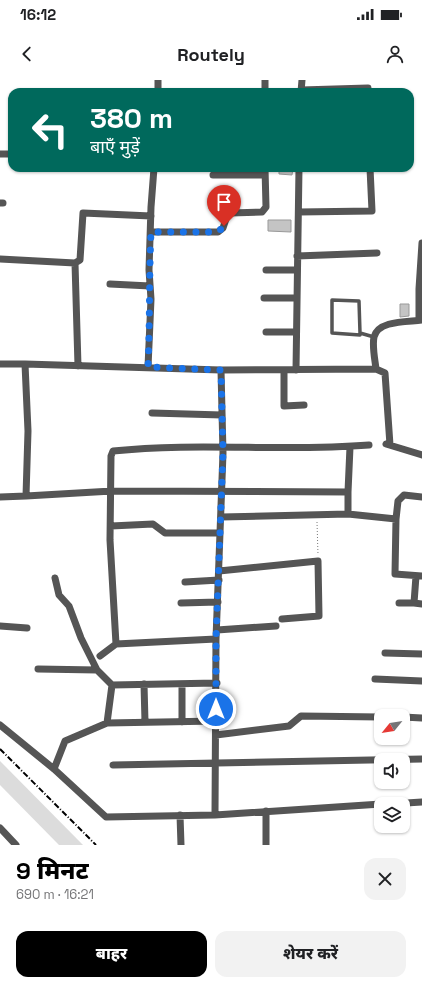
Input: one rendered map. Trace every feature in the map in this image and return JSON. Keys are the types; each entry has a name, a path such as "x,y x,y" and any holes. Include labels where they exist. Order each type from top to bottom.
{"street":[{"path":"148,367 151,197 154,172"},
{"path":"213,175 252,172"},
{"path":"151,232 218,232 223,228 227,216 230,213 262,212 266,207 265,172"},
{"path":"296,370 296,298 300,172"},
{"path":"299,212 372,211 370,172"},
{"path":"0,259 75,263 80,260 82,253 83,213 151,216"},
{"path":"376,369 374,337 377,330 385,324 420,320 422,243"},
{"path":"297,256 377,253"},
{"path":"75,263 78,366"},
{"path":"266,270 297,270"},
{"path":"110,284 150,286"},
{"path":"264,298 296,298"},
{"path":"266,332 296,332"},
{"path":"0,364 221,370 376,369 385,373 388,444 422,455"},
{"path":"25,364 28,432 26,496"},
{"path":"215,815 217,683 216,639 222,492 221,370"},
{"path":"284,370 284,406 304,405"},
{"path":"152,413 222,415"},
{"path":"116,644 111,526 112,451 222,446 350,447 369,445"},
{"path":"348,514 350,447"},
{"path":"0,497 112,491 348,492"},
{"path":"414,603 419,576 396,574 396,519 398,500 404,495 422,497"},
{"path":"221,517 348,514 396,519"},
{"path":"111,526 153,524 165,533 220,534"},
{"path":"219,571 318,562 319,616 282,619"},
{"path":"55,578 59,595 69,606 81,638 97,670 112,685 217,683"},
{"path":"185,582 219,580"},
{"path":"181,603 218,602"},
{"path":"399,603 422,604"},
{"path":"0,626 27,628"},
{"path":"217,630 276,626"},
{"path":"100,656 116,644 216,639"},
{"path":"385,653 422,654"},
{"path":"38,669 97,670"},
{"path":"375,679 422,681"},
{"path":"144,684 145,722"},
{"path":"182,684 182,722"},
{"path":"107,723 112,685"},
{"path":"216,734 289,726 301,716 374,717"},
{"path":"410,717 422,718"},
{"path":"54,769 65,741 107,723 216,721"},
{"path":"0,725 54,769 106,817 215,815 374,804"},
{"path":"113,765 422,759"},
{"path":"410,803 422,802"},
{"path":"266,811 266,845"},
{"path":"180,815 181,845"},
{"path":"0,828 16,845"}],"lane":[{"path":"360,333 359,301 332,300 332,333 360,335 360,333 374,337"}],"path":[{"path":"317,515 318,562"}],"shaded area":[{"path":"0,761 83,845 59,845 0,785"}],"building":[{"path":"279,172 292,172 292,175 279,174"},
{"path":"268,220 291,220 291,232 268,231"},
{"path":"400,304 409,304 409,316 400,317"}],"railway":[{"path":"0,749 96,845"}],"route":[{"path":"216,709 216,639 223,453 221,370 148,367 151,299 149,270 151,232 218,232 224,226"}]}
